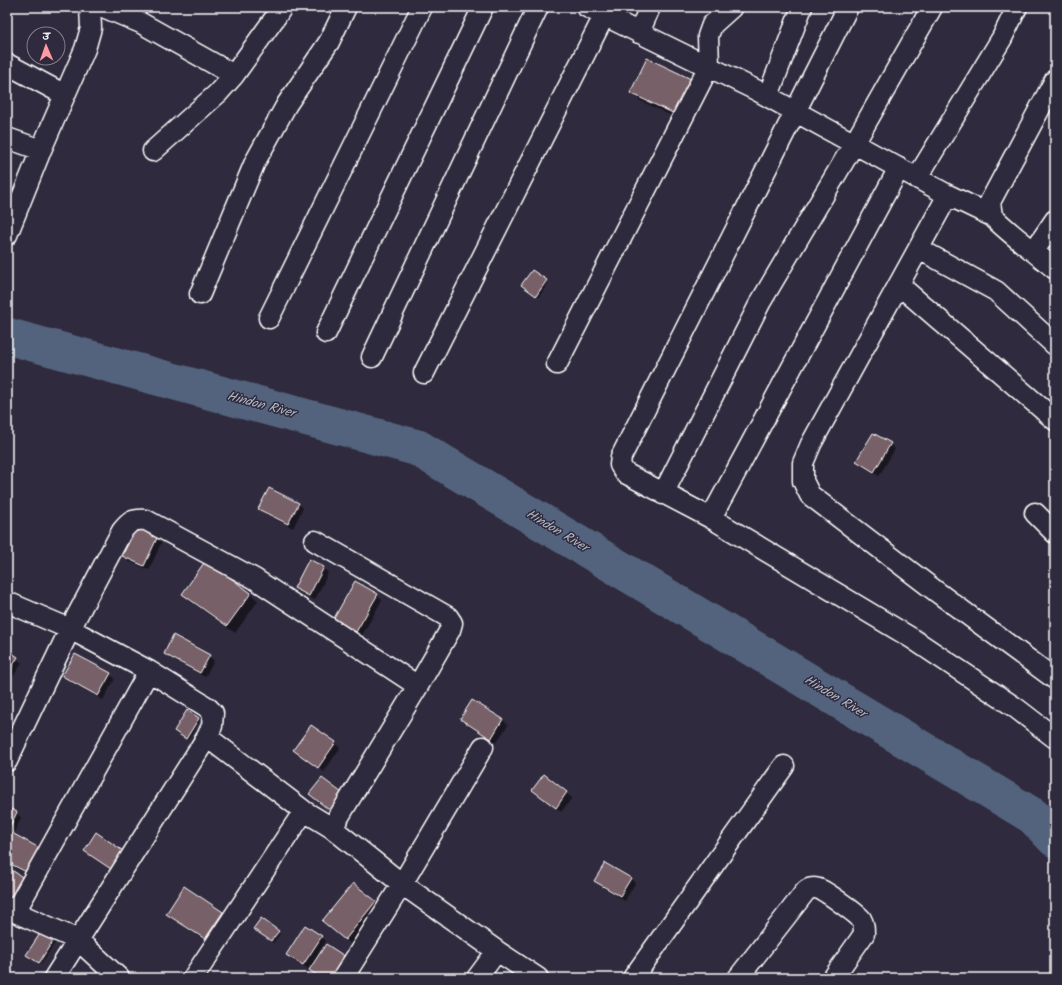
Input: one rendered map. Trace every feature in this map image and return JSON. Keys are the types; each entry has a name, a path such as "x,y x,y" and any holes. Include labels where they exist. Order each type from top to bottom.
{"street":[{"path":"7,235 41,150 85,49 91,28 90,7"},
{"path":"102,7 141,23 234,75"},
{"path":"153,152 218,93 234,75 278,15 282,7"},
{"path":"200,294 255,162 287,104 329,42 346,7"},
{"path":"269,318 422,7"},
{"path":"326,333 483,7"},
{"path":"372,357 538,7"},
{"path":"639,33 650,7"},
{"path":"556,364 709,66 708,36 712,25 732,7"},
{"path":"768,96 802,7"},
{"path":"848,7 621,457 620,466 625,473 711,518 913,639 1016,708 1055,738"},
{"path":"663,494 760,303 854,144 932,7"},
{"path":"917,178 1002,38 1017,7"},
{"path":"424,373 596,11 768,96 948,195 992,216 1009,233 1034,251 1055,269"},
{"path":"7,64 65,95"},
{"path":"992,216 990,202 1055,80"},
{"path":"7,138 41,150"},
{"path":"711,518 899,168"},
{"path":"948,195 802,463 803,481 810,495 937,592 1055,679"},
{"path":"1034,251 1055,220"},
{"path":"919,249 996,291 1055,345"},
{"path":"899,285 1055,420"},
{"path":"1036,513 1055,533"},
{"path":"7,762 70,629 122,532 129,523 136,519 146,520 255,579 418,686"},
{"path":"315,541 451,620 452,623 450,630 418,686 332,828"},
{"path":"7,602 70,629 149,671 207,707 213,713 212,726 207,738 54,978"},
{"path":"119,978 78,940 11,909 149,671"},
{"path":"207,738 304,811 332,828 402,884 538,978"},
{"path":"343,978 402,884 483,747"},
{"path":"633,978 784,766"},
{"path":"193,978 304,811"},
{"path":"738,978 805,892 812,888 819,888 860,917 865,925 864,934 833,978"},
{"path":"477,978 497,951"}],"building":[{"path":"623,7 637,7 634,13"},
{"path":"647,58 691,79 675,114 630,93"},
{"path":"532,270 547,280 536,296 521,285"},
{"path":"873,433 891,443 874,472 856,461"},
{"path":"269,488 299,503 288,524 258,509"},
{"path":"137,526 158,536 144,566 122,556"},
{"path":"309,559 324,567 309,596 294,588"},
{"path":"206,560 251,593 227,626 182,594"},
{"path":"355,581 378,594 356,632 333,620"},
{"path":"173,635 210,655 200,673 164,654"},
{"path":"7,650 18,657 8,673 7,672"},
{"path":"75,654 111,673 98,696 62,676"},
{"path":"472,700 503,719 491,739 460,719"},
{"path":"187,710 199,718 186,739 174,731"},
{"path":"311,725 336,742 318,768 293,750"},
{"path":"544,774 567,792 556,808 532,790"},
{"path":"322,778 346,796 333,813 309,794"},
{"path":"7,807 17,812 7,833"},
{"path":"96,832 123,851 111,869 84,851"},
{"path":"12,833 43,850 30,874 7,862 7,842"},
{"path":"605,863 631,878 620,896 594,881"},
{"path":"7,867 27,880 12,902 7,899"},
{"path":"353,883 376,901 345,940 322,921"},
{"path":"184,886 223,912 205,939 166,914"},
{"path":"261,918 279,931 271,941 253,929"},
{"path":"305,925 322,936 303,965 286,955"},
{"path":"43,929 55,937 39,963 26,955"},
{"path":"326,944 349,959 336,978 321,978 309,970"}],"waterway":[{"name":"Hindon River","path":"7,336 418,448 1033,816 1055,839"}]}
